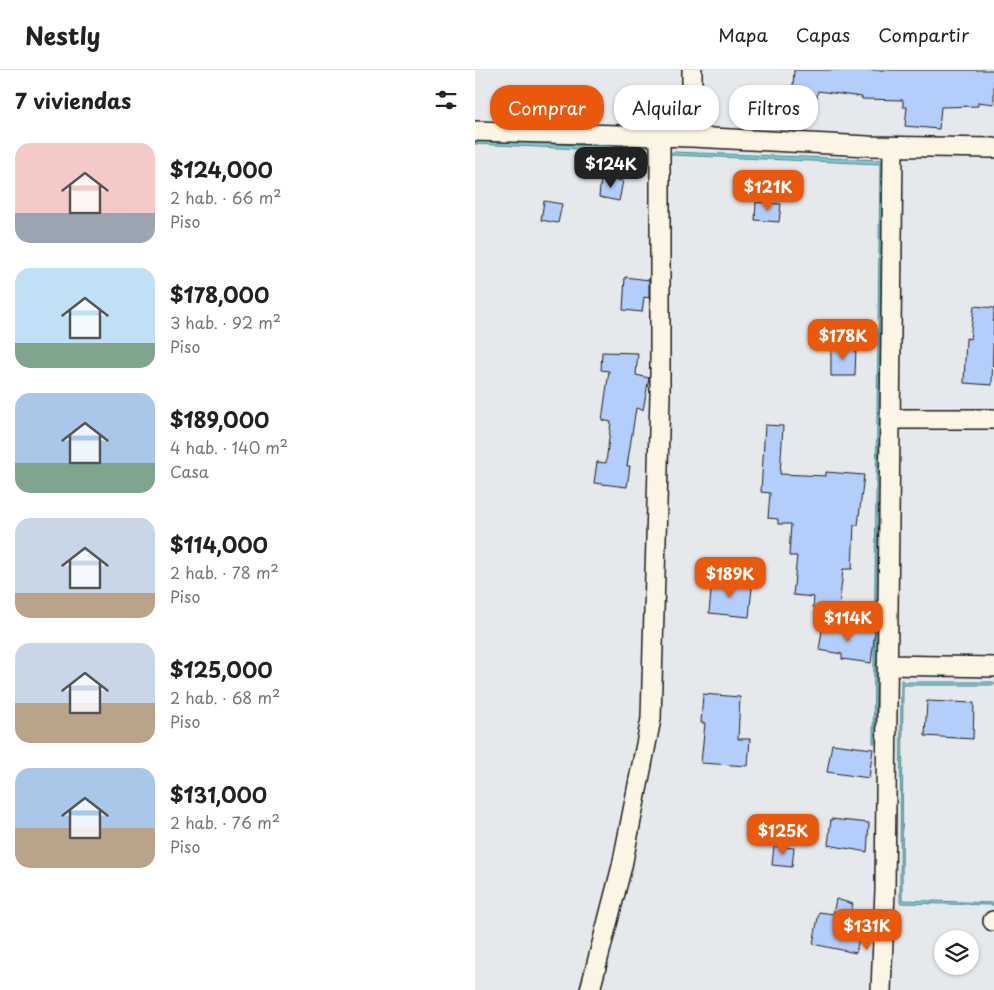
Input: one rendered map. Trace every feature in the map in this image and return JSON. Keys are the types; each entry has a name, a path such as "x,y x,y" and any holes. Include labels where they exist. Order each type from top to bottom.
{"street":[{"path":"691,70 692,137"},
{"path":"475,131 692,137 893,147 994,148"},
{"path":"590,990 622,866 651,719 659,395 659,137"},
{"path":"881,990 885,890 893,147"},
{"path":"891,419 994,419"},
{"path":"887,665 994,667"}],"water":[{"path":"475,140 642,148 642,152 475,144"},
{"path":"672,152 882,160 875,743 873,743 880,164 672,155"},
{"path":"901,680 904,682 994,682 994,685 903,685 902,900 994,903 994,905 900,903"}],"building":[{"path":"794,70 994,70 994,104 978,102 978,106 941,107 939,129 905,126 907,107 903,107 903,100 862,99 862,97 818,91 818,85 793,85"},
{"path":"601,178 623,181 619,201 599,197"},
{"path":"544,201 562,204 558,223 541,220"},
{"path":"756,202 781,204 779,222 755,220"},
{"path":"625,277 649,280 649,298 644,297 642,312 623,310"},
{"path":"974,306 994,308 992,385 964,383 966,338 970,339"},
{"path":"831,345 856,346 855,376 831,376"},
{"path":"602,352 638,353 636,375 649,378 643,410 636,408 627,466 630,466 627,487 594,483 597,462 606,463 611,422 602,420 609,371 601,370"},
{"path":"765,425 783,426 780,474 826,476 826,472 864,475 858,525 854,525 852,569 843,569 839,609 813,607 814,597 793,595 797,556 789,556 791,524 778,524 778,519 768,518 770,493 761,492"},
{"path":"712,581 752,587 749,617 709,613"},
{"path":"823,624 875,631 871,663 842,659 842,654 819,650"},
{"path":"703,694 740,697 738,739 750,739 748,766 701,763 705,723 701,723"},
{"path":"927,701 974,703 973,739 925,736"},
{"path":"832,744 873,749 869,778 827,772"},
{"path":"831,819 869,823 867,852 828,845"},
{"path":"774,846 794,848 792,867 772,865"},
{"path":"836,899 853,904 848,920 862,923 856,953 813,944 819,912 833,914"}]}
